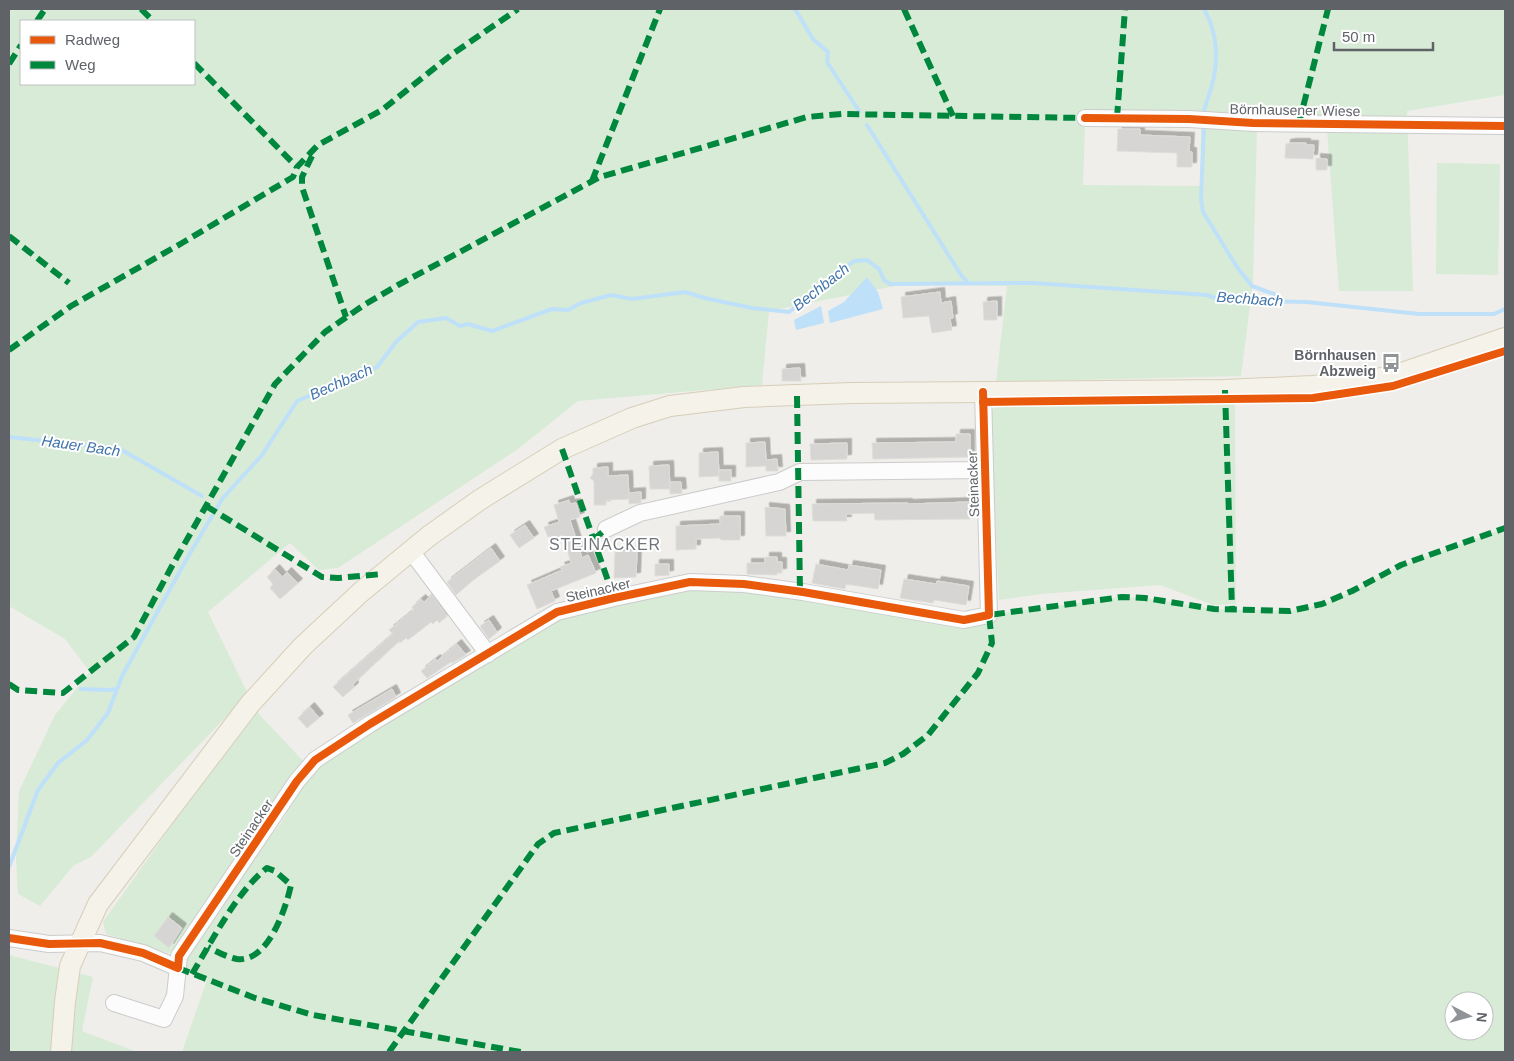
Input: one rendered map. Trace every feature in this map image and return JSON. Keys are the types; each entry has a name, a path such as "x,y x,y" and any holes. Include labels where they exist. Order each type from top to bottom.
{"main road":[{"path":"61,1052 70,966 98,904 250,704 303,646 361,592 429,536 481,499 562,449 632,418 670,406 744,397 852,393 1255,389 1364,382 1428,365 1505,338"}],"street":[{"name":"Börnhausener Wiese","path":"1085,118 1505,126"},
{"name":"Steinacker","path":"114,1003 164,1019 175,996 180,956 297,782 315,760 370,724 558,612 690,582 744,584 781,589 964,620 989,615 982,392"},
{"name":"Steinacker","path":"606,529 640,513 779,482 800,472 985,470"},
{"path":"411,551 488,654"},
{"path":"9,938 49,944 79,945 100,943 143,953 178,968"}],"green space":[{"path":"9,9 1505,9 1505,95 1407,111 1413,291 1339,291 1327,129 1257,129 1253,282 1241,376 996,382 1007,286 905,284 769,311 762,385 578,401 518,449 338,568 319,570 290,543 208,612 248,694 91,857 73,866 40,906 18,894 16,858 19,791 55,715 90,672 65,639 9,606","holes":["1085,125 1201,127 1200,186 1083,185"]},
{"path":"1437,163 1500,164 1498,275 1436,274"},
{"path":"1235,404 1236,604 1213,605 1160,585 1041,594 999,600 990,411 998,406"},
{"path":"1505,528 1505,1052 182,1052 207,980 178,968 205,918 281,823 312,769 557,612 690,582 883,607 989,615 1122,597 1145,598 1214,609 1290,611 1322,604 1352,591 1401,565"},
{"path":"257,712 304,762 175,951 168,953 106,934 103,922 233,739"},
{"path":"9,955 93,977 82,1031 137,1052 9,1052"}],"water":[{"path":"867,277 878,292 883,309 830,323 828,311 844,302"},
{"path":"821,306 824,323 796,330 794,320"}],"building":[{"path":"1118,129 1140,129 1140,135 1190,137 1189,152 1192,152 1192,167 1177,167 1177,153 1117,151"},
{"path":"1286,144 1314,145 1313,159 1285,158"},
{"path":"1316,158 1327,159 1327,170 1316,170"},
{"path":"940,292 941,303 951,301 953,318 950,319 952,330 932,333 929,316 903,318 901,297"},
{"path":"997,301 997,320 984,320 983,302"},
{"path":"800,368 801,381 782,381 782,369"},
{"path":"956,434 970,434 970,457 873,459 872,443 956,442"},
{"path":"765,442 766,460 777,459 778,471 766,471 766,466 746,467 746,443"},
{"path":"847,443 847,459 811,460 810,444"},
{"path":"718,452 719,476 699,477 699,453"},
{"path":"669,465 670,489 650,489 649,466"},
{"path":"608,467 608,476 628,475 629,499 606,500 606,505 594,505 594,481 590,478 593,474 593,468"},
{"path":"719,470 731,470 731,481 719,481"},
{"path":"670,482 681,482 682,493 670,494"},
{"path":"641,492 641,503 629,504 629,493"},
{"path":"569,500 570,504 576,503 580,517 570,520 582,558 588,555 596,573 551,591 555,601 537,609 527,585 562,570 560,567 571,563 563,535 551,539 550,536 548,537 544,527 559,522 554,505"},
{"path":"970,502 970,519 875,520 874,513 846,514 847,521 813,521 812,504"},
{"path":"765,507 785,509 786,536 766,536"},
{"path":"720,516 740,516 740,540 721,540 720,538 696,539 696,549 676,550 676,526 720,524"},
{"path":"525,525 534,538 519,548 510,535"},
{"path":"491,548 500,561 456,595 447,582"},
{"path":"637,551 636,577 614,578 615,552"},
{"path":"765,557 777,557 777,562 782,562 782,573 777,573 777,575 747,574 747,563 765,563"},
{"path":"655,564 669,564 669,575 655,576"},
{"path":"816,564 848,570 849,565 881,570 878,589 846,584 845,589 812,583"},
{"path":"275,569 282,577 287,572 298,583 280,599 270,588 273,584 267,577"},
{"path":"904,579 936,584 937,581 969,586 966,605 934,600 933,603 900,598"},
{"path":"432,595 447,616 439,623 437,620 433,624 431,622 408,640 406,638 400,643 399,641 355,682 354,687 343,697 333,687 393,634 389,630 414,610 412,607 421,599 424,602"},
{"path":"489,620 497,632 489,639 480,626"},
{"path":"457,644 466,655 451,662 427,678 421,671 436,659 437,661"},
{"path":"392,689 396,697 353,723 348,715"},
{"path":"310,707 319,718 307,728 298,718"},
{"path":"168,917 182,928 169,948 154,936"}],"waterway":[{"path":"795,9 813,39 828,52 827,62 859,111"},
{"path":"1203,115 1214,79 1216,58 1212,28 1204,9"},
{"path":"867,125 961,275 968,283"},
{"path":"1204,127 1201,199 1203,212 1237,267 1252,286 1274,294 1277,302"},
{"name":"Bechbach","path":"217,508 222,499 262,455 297,401 377,367 396,342 418,322 446,318 460,326 468,324 492,331 552,309 568,310 581,303 611,295 632,299 685,292 752,308 789,312 854,261 867,260 879,269 884,280 890,284 1033,283 1207,295 1221,300 1307,302 1419,314 1494,314 1505,309"},
{"name":"Hauer Bach","path":"9,437 120,449 202,496"},
{"name":"Bechbach","path":"9,867 38,790 58,763 87,740 108,713 122,676 212,516"},
{"path":"81,689 117,689"}],"marked path":[{"path":"38,20 45,9"},
{"path":"141,9 152,20"},
{"path":"9,350 71,306 293,177 297,167 318,145 382,110 451,55 518,9"},
{"path":"592,181 660,9"},
{"path":"904,9 953,116"},
{"path":"1117,118 1125,9"},
{"path":"1299,123 1328,9"},
{"path":"9,64 20,47"},
{"path":"195,64 297,167"},
{"path":"9,684 18,690 63,693 134,637 275,384 325,332 364,305 398,285 600,177 807,117 842,114 1085,118"},
{"path":"312,156 302,177 302,187 346,317"},
{"path":"9,236 69,283"},
{"path":"1225,390 1232,609"},
{"path":"797,396 800,592"},
{"path":"562,449 614,598"},
{"path":"206,506 322,577 338,578 382,574"},
{"path":"389,1052 538,844 554,833 885,763 903,754 928,735 978,673 992,643 989,615 1122,597 1145,598 1214,609 1290,611 1322,604 1352,591 1401,565 1505,528"},
{"path":"593,540 606,529"},
{"path":"192,974 217,932 226,917 235,903 267,868 275,871 291,885 280,920 274,932 258,952 248,958 237,959 222,954 208,947"},
{"path":"178,968 255,998 313,1015 521,1052"}],"cycle path":[{"path":"1085,118 1189,119 1253,123 1505,126"},
{"path":"983,402 1313,398 1393,386 1505,351"},
{"path":"9,938 49,944 100,943 143,953 178,968 179,956 297,781 315,760 370,724 557,612 690,582 744,584 803,592 964,620 989,615 983,392"}],"place":[{"name":"Börnhausen Abzweig","path":"1391,363"}],"district":[{"name":"STEINACKER","path":"605,544"}]}
